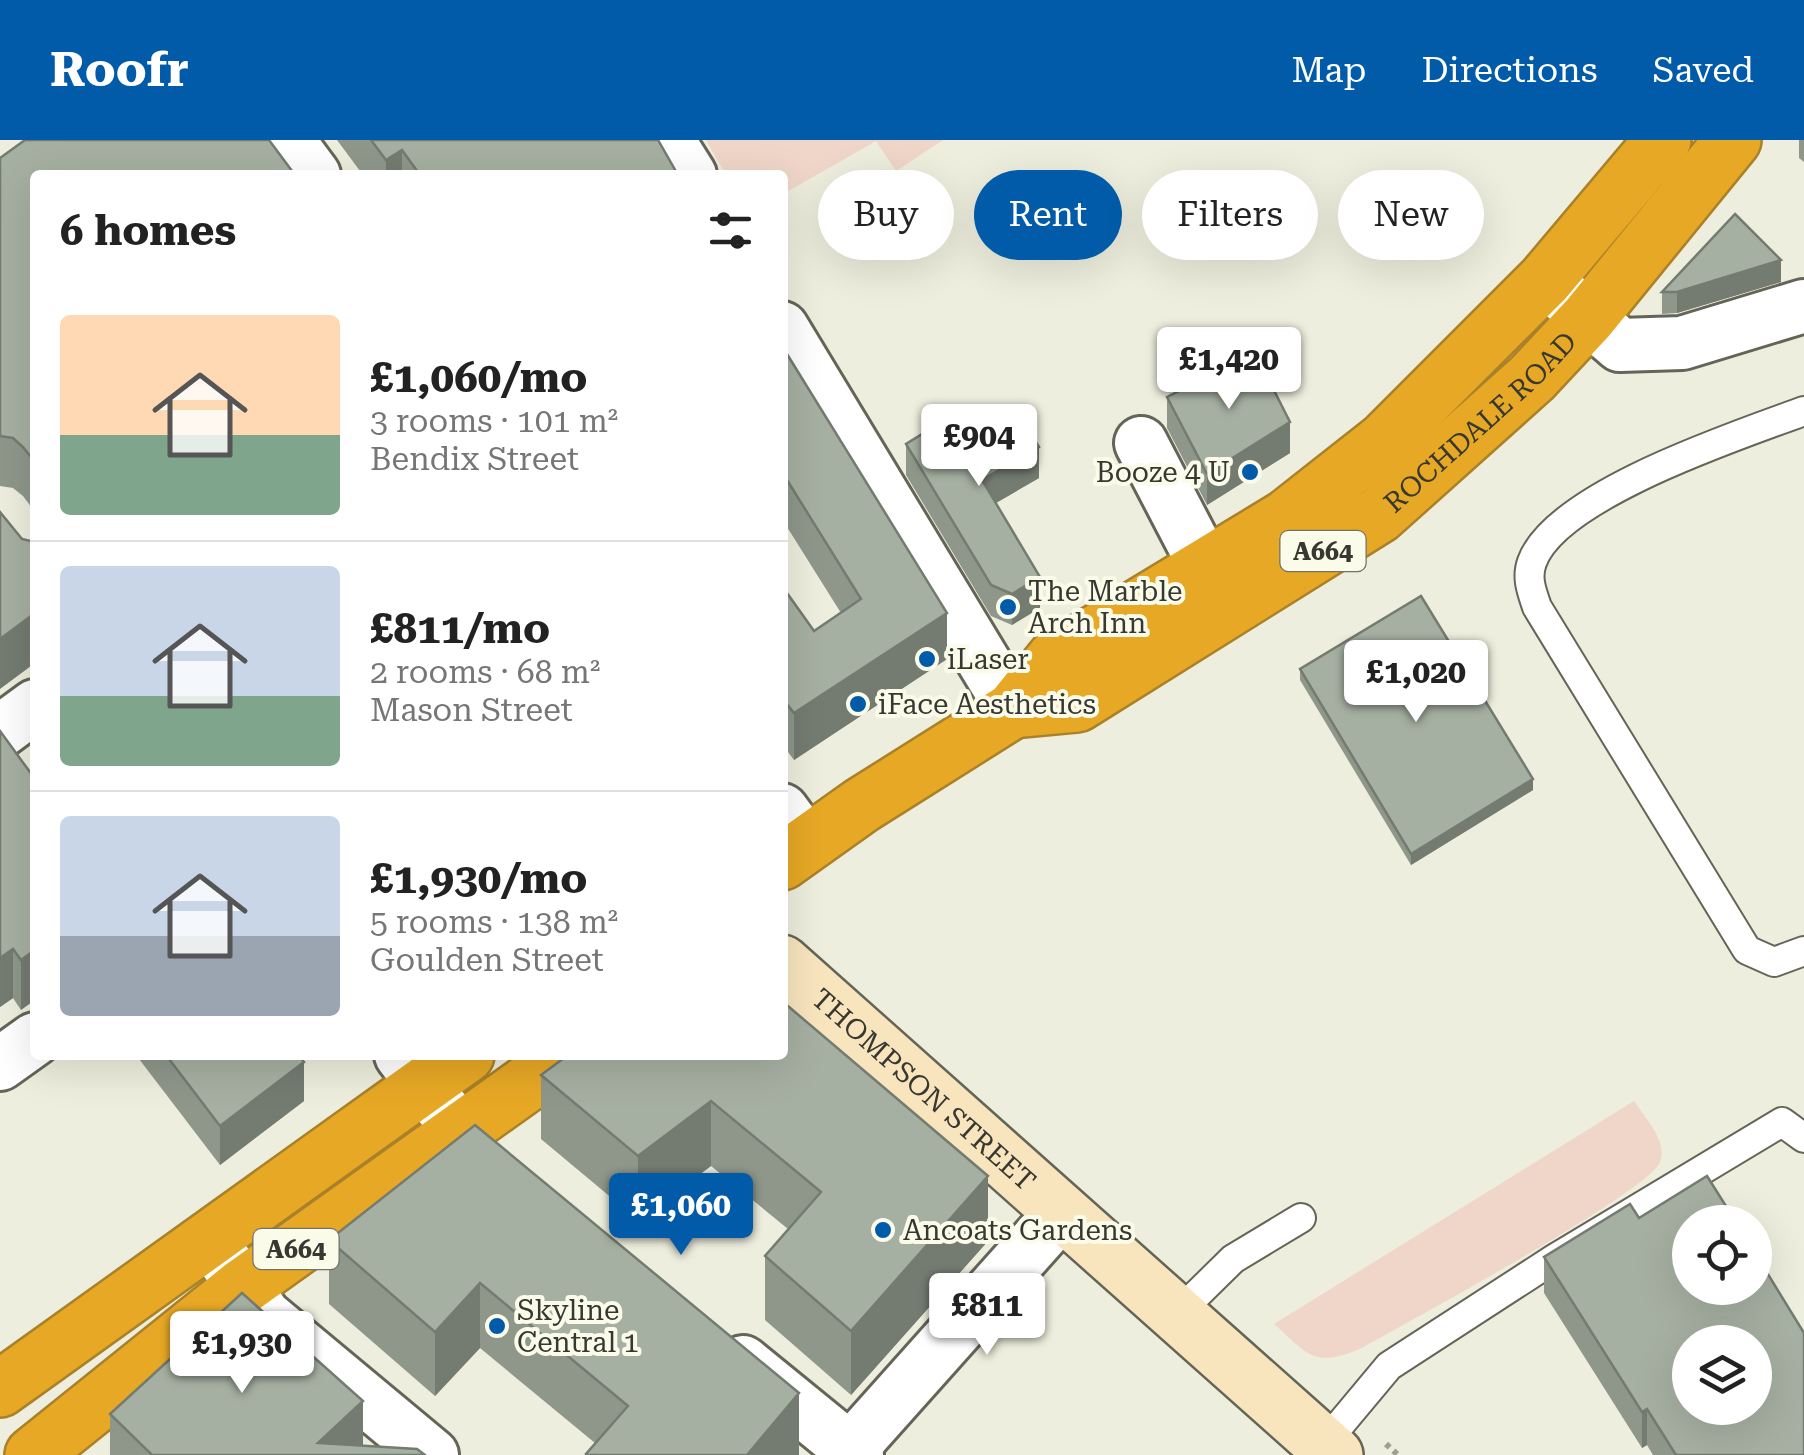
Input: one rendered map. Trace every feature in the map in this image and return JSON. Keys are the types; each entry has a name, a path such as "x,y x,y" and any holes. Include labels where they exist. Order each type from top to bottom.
{"highway":[{"name":"ROCHDALE ROAD","path":"791,839 1012,710 1056,658 1286,518 1385,440 1545,280 1663,140"},
{"name":"ROCHDALE ROAD","path":"1012,710 1078,704 1379,514 1456,450 1588,318 1733,140"},
{"name":"A664","path":"34,1455 242,1287 476,1144 562,1060"},
{"name":"A664","path":"0,1389 208,1237 430,1065"}],"street":[{"path":"288,140 310,170"},
{"path":"668,140 687,170"},
{"path":"1545,280 1620,345 1682,342 1804,306"},
{"path":"788,338 1012,710"},
{"path":"1141,444 1205,566"},
{"path":"0,732 30,710"},
{"name":"THOMPSON STREET","path":"788,968 1324,1452"},
{"path":"0,1064 30,1043"},
{"path":"430,1065 476,1144"},
{"path":"702,1328 851,1453 1062,1212"},
{"path":"208,1237 266,1316 410,1449"}],"lane":[{"path":"1804,411 1604,494 1548,539 1532,562 1529,584 1538,607 1740,940 1761,959 1774,962 1804,951"},
{"path":"1324,1452 1389,1366 1554,1259 1782,1122 1804,1138"},
{"path":"1176,1315 1233,1259 1301,1218"}],"shaded area":[{"path":"706,140 943,140 898,170 876,141 825,170 818,170 818,174 788,191 788,170 723,170"},
{"path":"1634,1101 1658,1138 1660,1162 1646,1178 1572,1228 1344,1355 1313,1355 1274,1324"}],"building":[{"path":"25,140 269,140 291,170 30,170 30,456 13,438 0,436 0,158"},
{"path":"371,140 658,140 675,170 416,170 402,150 386,160"},
{"path":"1735,214 1781,260 1677,292 1662,292"},
{"path":"1255,353 1290,422 1207,474 1167,397"},
{"path":"788,356 947,613 794,713 788,706 788,594 814,631 861,599 788,482"},
{"path":"1014,406 1039,447 982,480 1040,577 1012,594 991,585 906,444 958,412 971,432"},
{"path":"0,512 22,539 30,541 30,617 0,639"},
{"path":"1421,596 1533,779 1411,854 1300,669"},
{"path":"0,731 30,772 30,954 21,960 13,949 0,958"},
{"path":"788,1006 988,1176 851,1331 765,1256 821,1192 711,1101 638,1156 541,1075 561,1060 788,1060"},
{"path":"170,1060 304,1062 220,1126"},
{"path":"475,1125 799,1393 747,1455 587,1455 628,1406 480,1283 435,1332 329,1240"},
{"path":"1707,1176 1725,1205 1672,1205 1672,1305 1772,1305 1772,1281 1804,1333 1804,1455 1676,1455 1647,1409 1642,1412 1544,1257 1630,1204 1639,1218"},
{"path":"242,1293 363,1401 318,1443 417,1449 425,1455 152,1455 110,1414"}],"place":[{"name":"Booze 4 U","path":"1250,472"},
{"name":"The Marble Arch Inn","path":"1008,607"},
{"name":"iLaser","path":"927,659"},
{"name":"iFace Aesthetics","path":"858,704"},
{"name":"Ancoats Gardens","path":"883,1230"},
{"name":"Skyline Central 1","path":"497,1326"}]}
